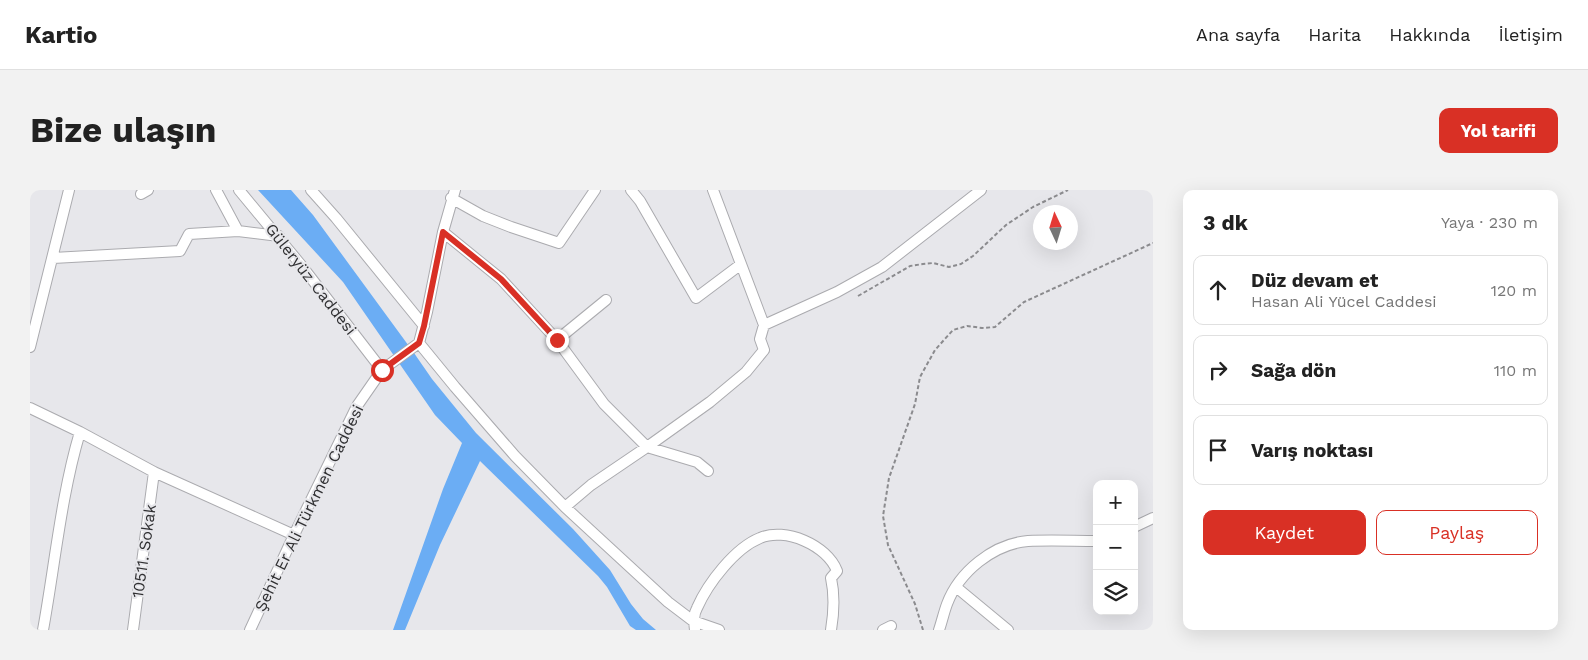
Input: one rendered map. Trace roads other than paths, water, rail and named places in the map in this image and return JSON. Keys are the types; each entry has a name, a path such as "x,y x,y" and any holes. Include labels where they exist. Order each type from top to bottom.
{"street":[{"path":"30,347 68,190"},
{"path":"216,190 238,231"},
{"name":"Güleryüz Caddesi","path":"239,190 385,367"},
{"path":"311,190 424,326"},
{"path":"385,367 419,343 453,194 483,216 559,243 595,190"},
{"path":"632,190 696,298 740,265"},
{"path":"565,507 591,485 710,402 746,372 764,350 760,339 764,325 712,190"},
{"path":"764,325 838,292 882,267 977,191"},
{"path":"53,258 180,251 189,234 238,231 278,236"},
{"path":"443,232 501,279 557,340 604,404 648,447 698,462 708,470"},
{"path":"557,340 606,300"},
{"path":"419,343 455,388 515,456 565,507 694,625 719,630"},
{"name":"Şehit Er Ali Türkmen Caddesi","path":"250,630 294,534 357,406 385,367"},
{"path":"30,408 80,432 154,472 294,534"},
{"path":"43,630 62,506 80,432"},
{"name":"10511. Sokak","path":"133,630 154,472"},
{"path":"1138,525 1153,518"},
{"path":"694,625 696,608 711,582 732,558 746,545 762,536 781,535 800,538 821,549 834,562 837,571 831,578 834,611 831,630"},
{"path":"939,630 947,603 956,587 967,571 990,554 1007,546 1026,541 1093,541"},
{"path":"956,587 1008,630"}],"water":[{"path":"258,190 291,190 313,215 432,379 476,433 573,529 610,570 631,604 643,619 656,630 636,630 630,626 607,587 598,576 480,461 440,545 405,630 393,630 443,489 462,443 435,415 343,282"}]}
